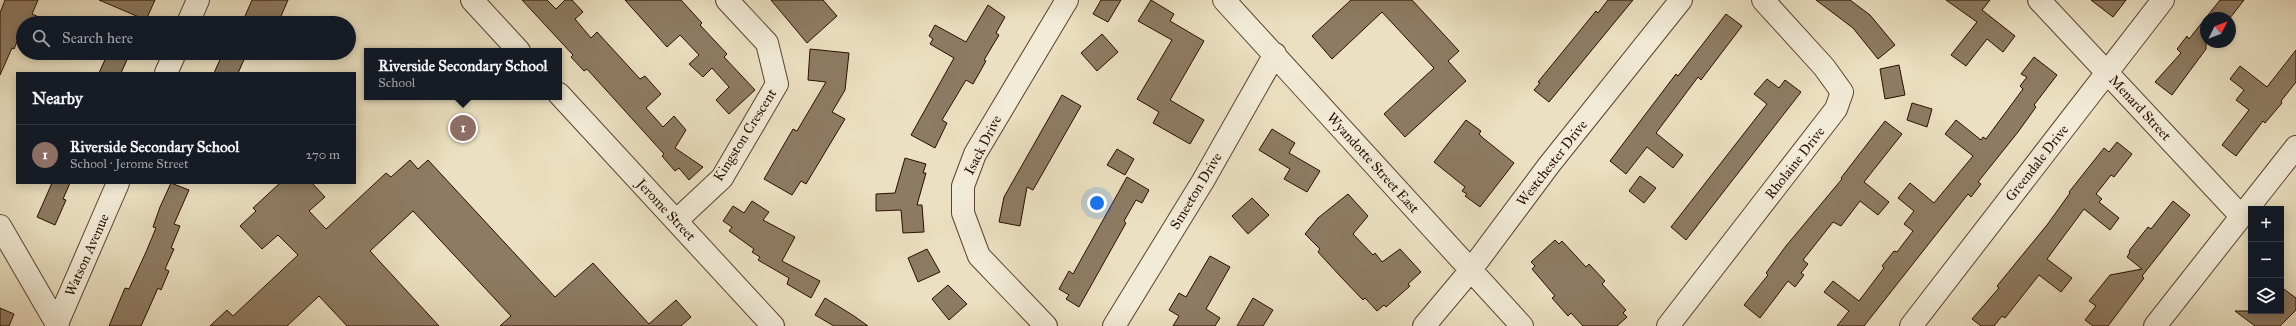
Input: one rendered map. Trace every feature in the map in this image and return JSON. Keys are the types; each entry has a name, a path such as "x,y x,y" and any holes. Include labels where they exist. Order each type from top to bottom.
{"street":[{"path":"191,16 198,0"},
{"path":"472,0 516,48"},
{"name":"Kingston Crescent","path":"676,221 722,178 777,84 767,43 727,0"},
{"name":"Isack Drive","path":"1046,326 979,256 963,213 963,186 975,154 1067,0"},
{"name":"Wyandotte Street East","path":"1224,0 1470,271 1522,326"},
{"name":"Westchester Drive","path":"1424,326 1470,271 1549,165 1681,0"},
{"name":"Rholaine Drive","path":"1668,326 1836,109 1842,92 1824,67 1763,0"},
{"name":"Menard Street","path":"2039,0 2241,216"},
{"name":"Greendale Drive","path":"1911,326 2164,0"},
{"name":"Smeeton Drive","path":"1114,326 1203,181 1274,54"},
{"path":"166,72 172,60"},
{"name":"Jerome Street","path":"562,97 773,326"},
{"path":"2155,326 2296,147"},
{"name":"Watson Avenue","path":"57,325 118,184"},
{"path":"0,226 57,325"}],"building":[{"path":"5,0 38,0 32,14 37,16 16,16 16,44 14,49 12,48 0,75 0,13"},
{"path":"99,0 155,0 148,16 137,16"},
{"path":"252,0 288,0 281,16 245,16"},
{"path":"522,0 547,0 556,9 565,0 572,0 583,12 575,19 591,38 597,32 640,79 645,76 661,94 646,108 663,127 674,116 686,130 675,148 703,167 689,180 679,168 675,171 662,156 664,154 587,69 584,71 571,57 573,55"},
{"path":"625,0 681,0 702,23 700,25 727,54 724,57 755,90 729,114 716,100 729,87 712,68 703,77 689,64 699,55 680,35 667,47"},
{"path":"771,0 823,0 837,16 807,43"},
{"path":"1101,0 1121,0 1108,22 1093,14"},
{"path":"1151,0 1174,14 1170,21 1204,41 1170,100 1204,120 1190,144 1153,123 1159,112 1137,99 1172,40 1138,21"},
{"path":"1351,0 1412,0 1459,51 1448,61 1466,81 1405,137 1384,114 1434,68 1382,12 1332,59 1312,36"},
{"path":"1608,0 1633,0 1549,102 1534,90 1540,83 1538,82 1596,11 1598,13"},
{"path":"1816,0 1850,0 1870,15 1895,45 1878,59 1853,28"},
{"path":"1946,0 1990,0 1982,10 2015,36 2003,52 1987,39 1966,66 1951,55 1977,22"},
{"path":"2091,0 2126,0 2113,17"},
{"path":"2220,0 2244,0 2235,12 2210,12"},
{"path":"988,5 1005,17 996,33 999,35 984,60 986,61 973,84 966,80 942,120 947,123 935,148 911,135 954,58 930,44 933,39 929,36 935,25 966,42"},
{"path":"1726,14 1742,26 1701,80 1698,77 1656,133 1683,155 1673,168 1647,147 1626,174 1610,161 1676,74 1678,76"},
{"path":"2200,25 2200,48 2206,49 2172,95 2155,82 2181,53 2177,49 2187,36 2189,39"},
{"path":"1102,34 1118,52 1097,71 1081,53"},
{"path":"810,49 849,53 845,90 832,112 845,119 806,184 801,181 792,195 764,179 793,129 797,131 826,82 808,80"},
{"path":"2296,50 2296,82 2281,101 2282,103 2265,123 2263,121 2236,156 2222,145 2249,110 2236,100 2244,90 2230,79 2240,66 2267,87"},
{"path":"2034,57 2057,75 2034,105 2036,107 2018,132 1978,182 1981,184 1971,197 1968,194 1864,326 1837,326 1849,311 1824,292 1833,281 1859,301 1884,268 1882,266 1894,251 1897,252 1913,231 1904,224 1914,211 1898,198 1910,183 1934,203 1973,156 1945,134 1956,120 1981,140 1983,137 1986,139 2023,89 2020,86 2027,77 2021,74"},
{"path":"105,60 127,60 121,72 99,72"},
{"path":"220,60 244,60 238,72 214,72"},
{"path":"1899,65 1905,95 1885,99 1880,69"},
{"path":"1767,79 1779,88 1785,80 1801,92 1686,240 1671,227 1767,104 1754,94"},
{"path":"1062,95 1081,106 1033,190 1027,187 1020,226 999,222 1004,197"},
{"path":"1912,103 1932,109 1927,127 1907,120"},
{"path":"1466,120 1481,131 1479,134 1483,138 1514,163 1480,207 1465,196 1467,194 1462,191 1465,187 1434,162"},
{"path":"1885,121 1902,134 1864,182 1889,202 1878,215 1860,201 1841,226 1833,222 1803,260 1808,264 1801,273 1804,275 1795,287 1788,281 1760,318 1744,305 1768,275 1766,273 1786,246 1842,179 1841,178"},
{"path":"1272,129 1295,143 1289,153 1320,171 1307,192 1284,179 1290,169 1259,150"},
{"path":"2117,142 2132,154 2114,177 2111,175 2096,194 2102,199 2099,202 2119,218 2110,230 2084,209 2047,259 2072,278 2061,292 2039,275 2005,318 2002,316 1994,326 1981,326 1972,319 1999,288 1997,286 2047,225 2070,193 2069,192 2104,148 2109,152"},
{"path":"1117,149 1134,159 1125,175 1107,165"},
{"path":"905,158 926,164 923,173 926,173 917,205 922,205 924,232 903,233 901,210 876,211 876,194 895,193"},
{"path":"410,160 418,169 428,160 555,297 593,263 649,324 676,300 691,317 681,326 500,326 511,316 413,211 370,251 439,326 347,326 319,296 287,326 210,326 227,310 233,316 298,255 278,235 262,249 240,226 256,211 253,208 279,184 313,184 325,197 309,211 326,229 386,173 391,177"},
{"path":"1640,176 1656,188 1644,203 1629,191"},
{"path":"1127,177 1149,190 1142,203 1136,200 1124,221 1126,223 1079,307 1066,299 1069,295 1059,289 1069,271 1073,274"},
{"path":"52,184 70,184 63,199 66,200 55,225 37,217"},
{"path":"171,184 189,190 174,224 180,226 171,248 174,249 165,269 169,271 161,290 158,288 141,326 109,326 125,288 129,289 146,252 156,228 153,227"},
{"path":"1348,194 1368,216 1353,234 1373,255 1375,253 1382,262 1400,249 1421,272 1408,284 1410,286 1386,307 1384,305 1377,311 1365,298 1363,300 1340,276 1318,252 1320,249 1305,234 1318,218"},
{"path":"1252,198 1269,215 1248,234 1232,216"},
{"path":"752,201 769,212 763,220 795,237 782,261 820,281 811,298 787,284 789,278 758,260 760,257 752,252 754,249 729,231 732,227 723,221 733,206 744,213"},
{"path":"2173,201 2190,215 2142,276 2144,278 2108,326 2093,326 2085,320 2096,306 2089,301 2110,275 2142,269 2127,257 2130,252 2129,251 2148,227 2151,229"},
{"path":"1555,240 1559,244 1562,241 1586,267 1589,264 1605,281 1602,284 1626,310 1623,313 1627,317 1617,326 1583,326 1571,313 1568,316 1552,298 1555,296 1532,269 1535,266 1531,262"},
{"path":"927,249 940,272 918,282 908,258"},
{"path":"1210,256 1230,267 1206,309 1220,318 1215,326 1173,326 1179,316 1169,310 1179,293 1186,297"},
{"path":"948,285 967,304 949,320 932,299"},
{"path":"2284,289 2296,298 2296,310 2280,326 2255,326 2235,311 2248,311 2248,314 2284,314"},
{"path":"825,298 868,326 834,326 815,315"},
{"path":"1253,298 1273,310 1263,326 1237,326"},
{"path":"0,308 14,314 9,326 0,326"}],"place":[{"name":"Riverside Secondary School","path":"463,128"}]}
